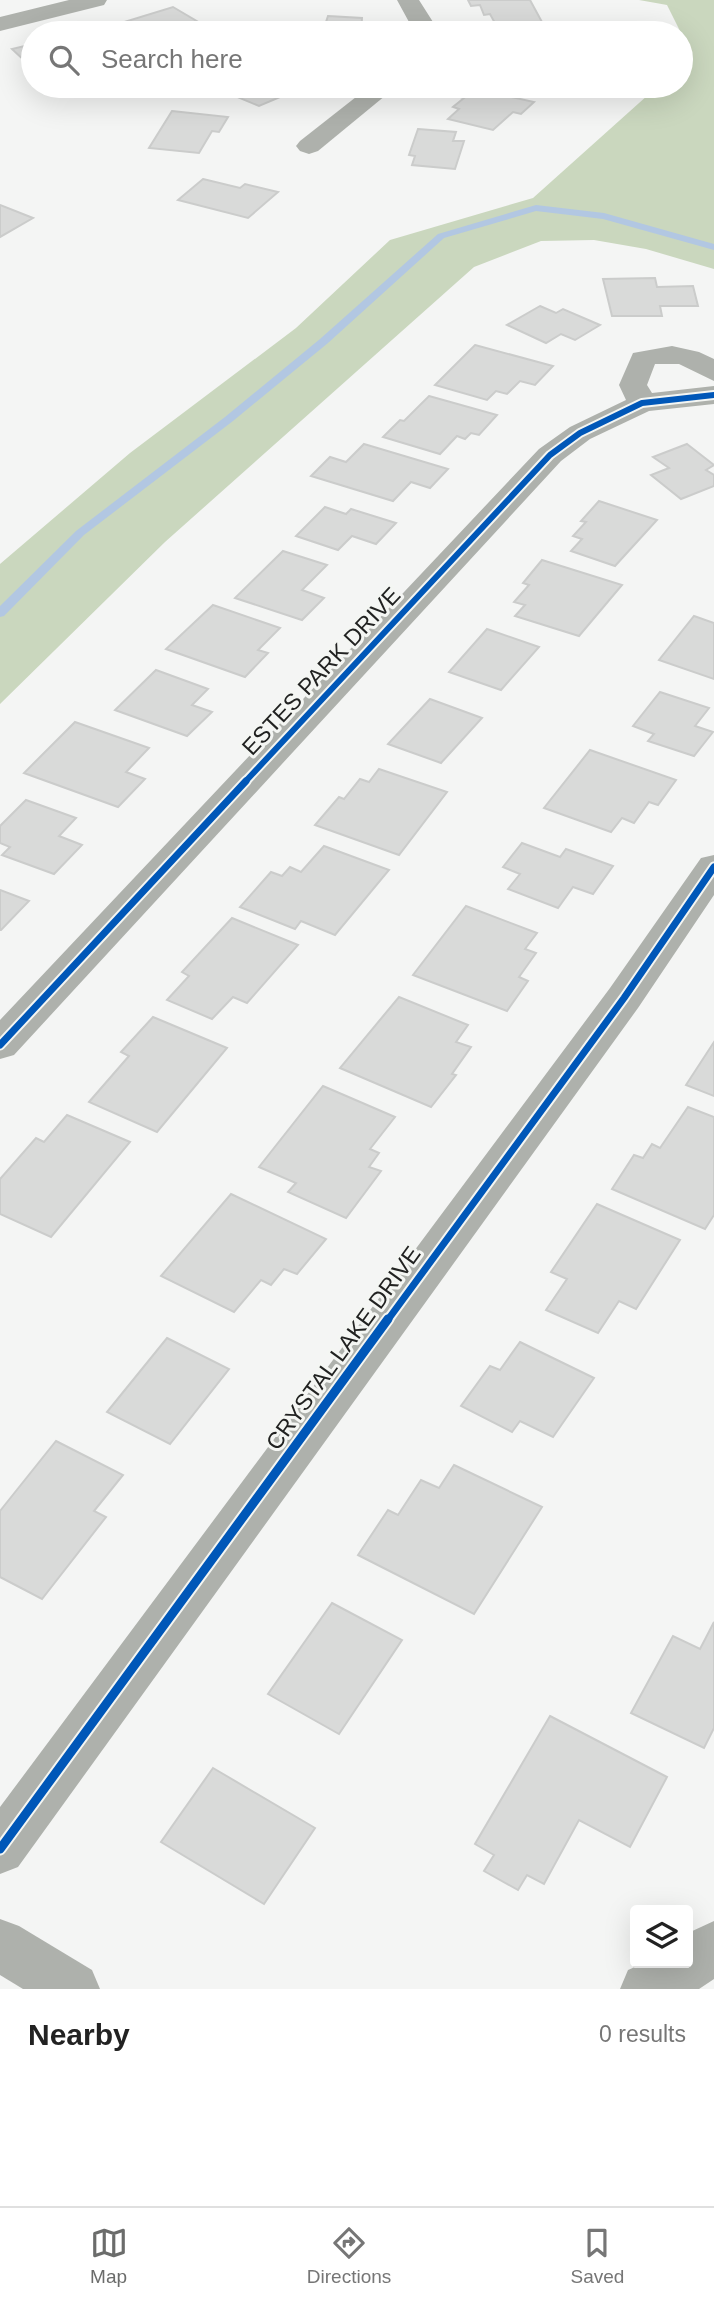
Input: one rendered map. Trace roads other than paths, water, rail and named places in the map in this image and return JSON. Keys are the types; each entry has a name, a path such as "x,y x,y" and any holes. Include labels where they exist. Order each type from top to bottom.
{"street":[{"path":"0,24 96,0"},
{"path":"408,0 420,21"},
{"path":"309,146 370,98"},
{"path":"642,403 633,385 643,359 659,354 683,355 699,361 714,372"},
{"name":"ESTES PARK DRIVE","path":"0,1045 550,455 580,433 642,403 714,395"},
{"name":"CRYSTAL LAKE DRIVE","path":"0,1849 624,998 714,867"},
{"path":"0,1945 73,1989"},
{"path":"647,1989 714,1947"}],"waterway":[{"path":"0,613 80,533 229,419 324,341 441,236 536,208 604,216 714,247"}]}
